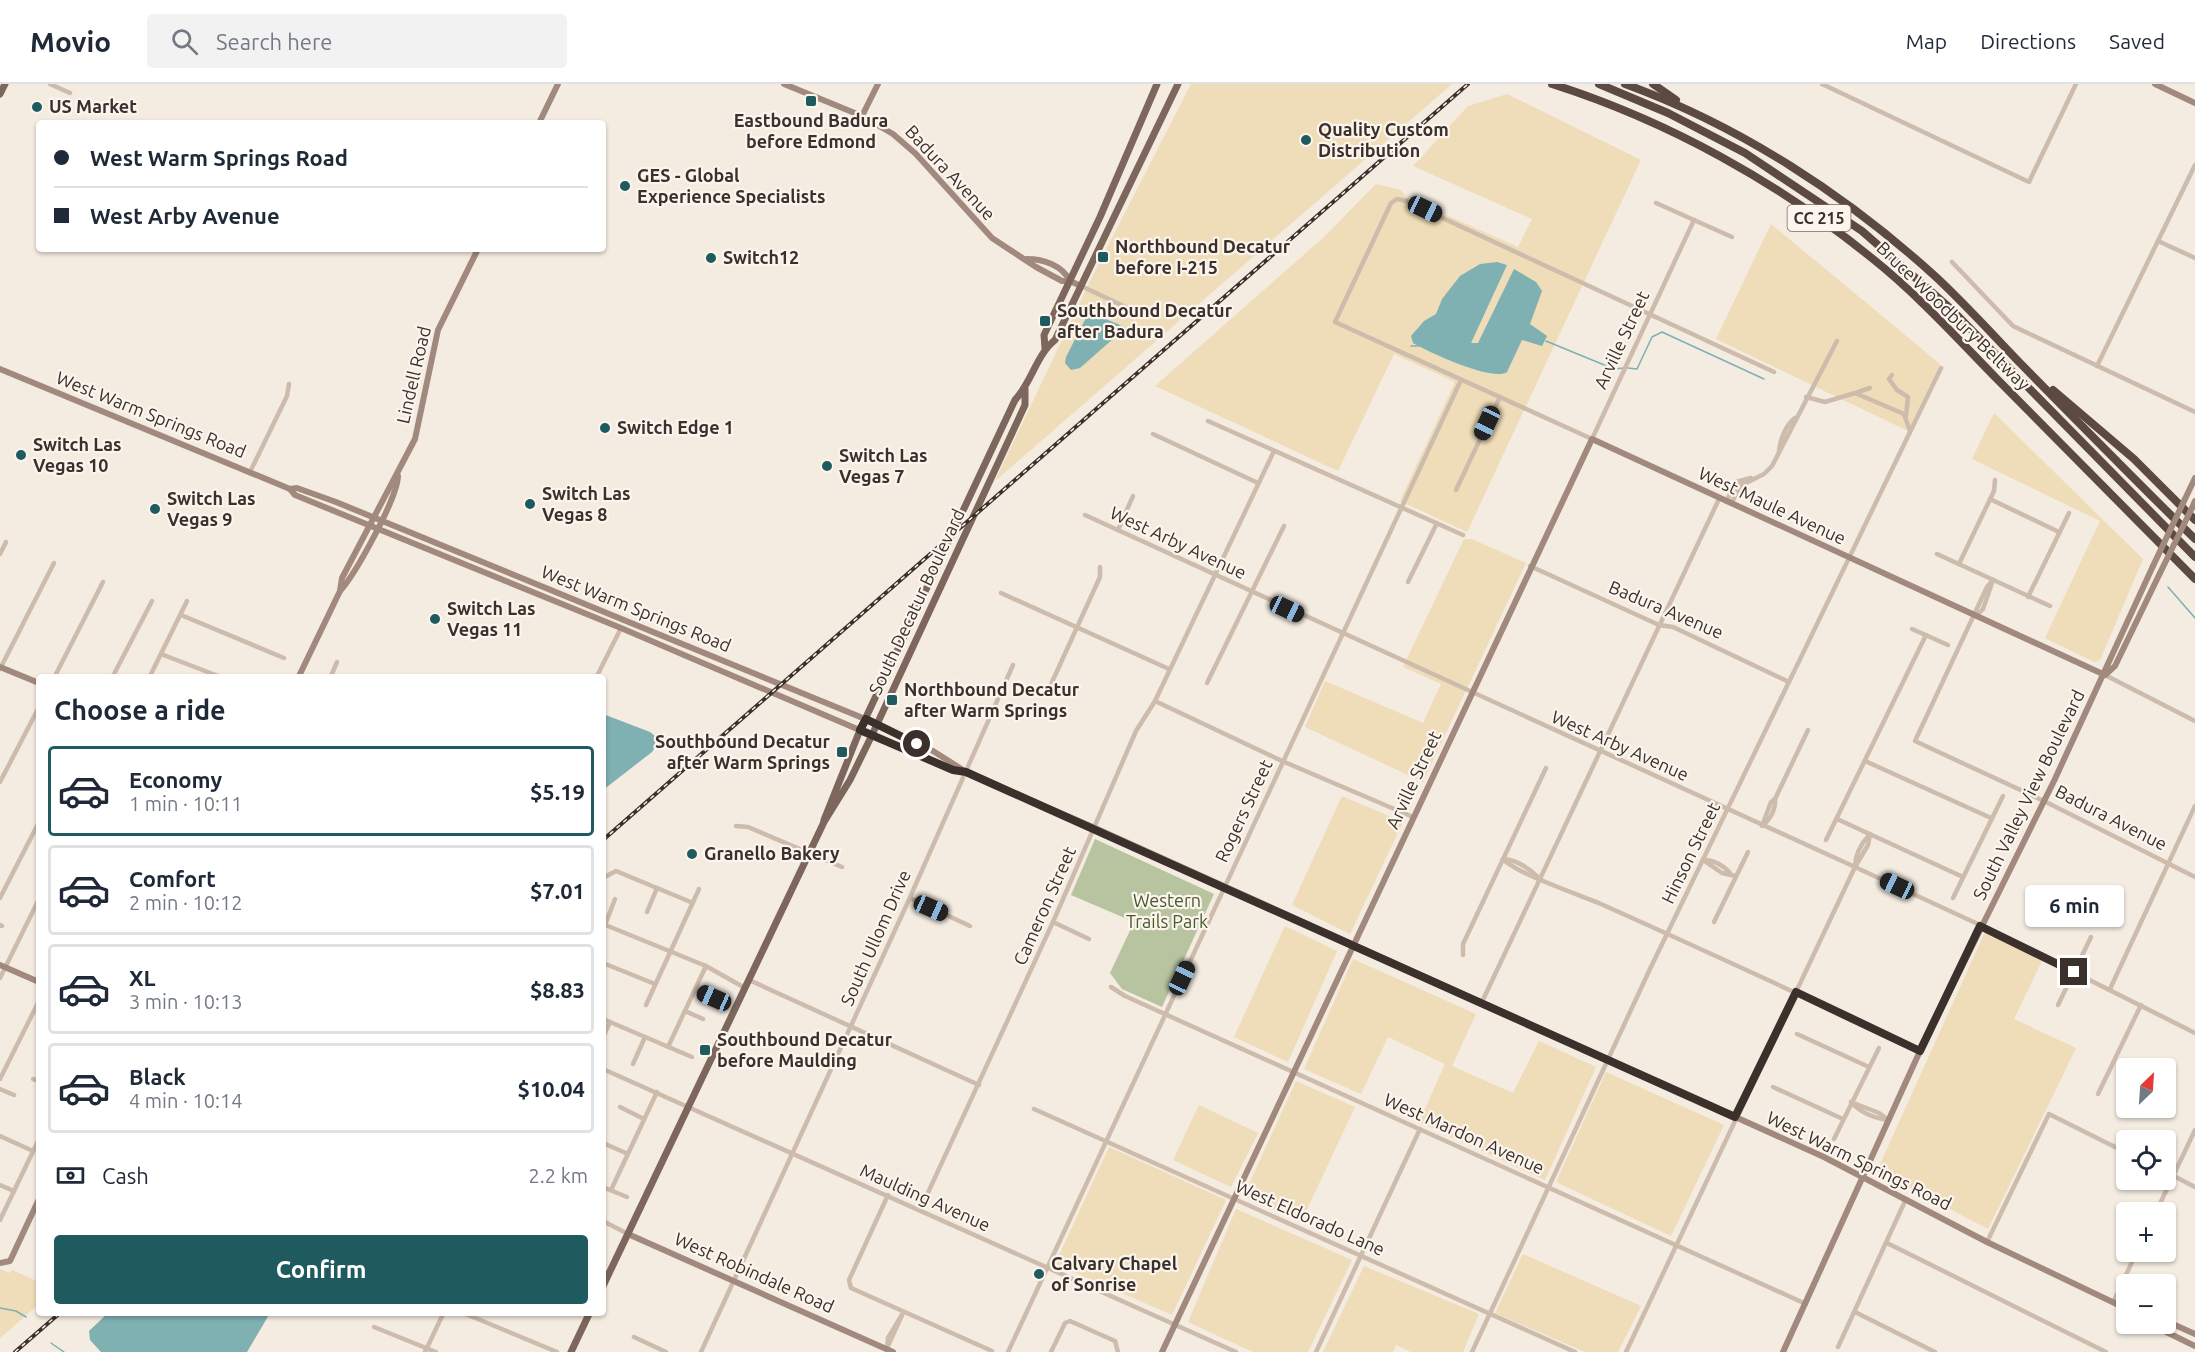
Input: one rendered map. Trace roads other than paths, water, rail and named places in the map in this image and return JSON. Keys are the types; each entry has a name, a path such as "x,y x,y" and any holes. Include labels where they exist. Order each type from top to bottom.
{"highway":[{"path":"1545,84 1562,87"},
{"name":"Bruce Woodbury Beltway","path":"1552,84 1679,135 1732,163 1821,219 1875,260 1929,309 2195,579"},
{"name":"Bruce Woodbury Beltway","path":"1599,84 1668,113 1745,153 1862,231 1951,309 2195,557"},
{"name":"CC 215","path":"1625,84 1697,115 1783,162 1859,214 1936,277 2195,539"},
{"path":"1653,84 1697,115"},
{"path":"2020,363 2134,459 2195,520"}],"main road":[{"path":"0,93 5,84"},
{"path":"540,120 558,84"},
{"name":"Badura Avenue","path":"784,84 862,116 893,134 916,154 992,238 1036,267 1062,281 1070,280 1081,286"},
{"path":"862,116 878,84"},
{"name":"South Decatur Boulevard","path":"1045,348 1044,335 1157,84"},
{"name":"South Decatur Boulevard","path":"606,1280 810,853 860,730 1016,400 1026,389 1045,348 1055,340 1178,84"},
{"path":"2154,84 2195,103"},
{"path":"0,85 0,93"},
{"name":"Lindell Road","path":"300,674 340,591 349,581 398,485 398,476 421,420 438,330 477,252"},
{"name":"West Warm Springs Road","path":"0,369 290,489 295,495 376,530 621,628 953,770 966,772"},
{"name":"South Decatur Boulevard","path":"824,822 849,782 872,735 1025,405 1026,389"},
{"name":"West Maule Avenue","path":"1592,439 2104,675"},
{"name":"Arville Street","path":"1162,1352 1470,693 1592,439"},
{"name":"Lindell Road","path":"340,591 342,578 392,482 398,476"},
{"name":"South Valley View Boulevard","path":"1783,1352 1920,1051 2104,675 2107,663 2195,478"},
{"name":"West Warm Springs Road","path":"290,489 297,488 374,517 866,719 933,751 966,772 1095,828 1863,1176 1987,1242 2116,1306"},
{"name":"South Valley View Boulevard","path":"2104,675 2115,666 2193,505"},
{"path":"0,668 36,682"},
{"path":"3,966 36,981"},
{"path":"3,1263 36,1209"},
{"name":"West Robindale Road","path":"628,1234 889,1351"},
{"path":"571,1352 588,1316"},
{"path":"2176,1325 2195,1334"},
{"path":"2168,1334 2193,1348"}],"street":[{"path":"50,84 70,93"},
{"path":"1822,84 2029,182 2076,84"},
{"path":"2097,366 2195,165"},
{"name":"West Maule Avenue","path":"1592,439 1335,322 1391,203 1396,199 1652,314"},
{"path":"1656,203 1732,237"},
{"name":"Arville Street","path":"1592,439 1694,220"},
{"path":"2158,241 2195,258"},
{"path":"1952,262 2013,326 2195,412"},
{"name":"Badura Avenue","path":"1081,286 1130,309"},
{"path":"1652,314 1774,372"},
{"path":"1728,503 1740,486 1770,468 1789,423 1795,418 1837,341"},
{"name":"Hinson Street","path":"1472,1352 1667,934 1941,368"},
{"path":"1892,375 1889,379 1897,390 1908,397 1906,419"},
{"name":"Rogers Street","path":"1008,1352 1461,380"},
{"path":"250,472 287,396 289,384"},
{"path":"1806,397 1825,402 1870,388"},
{"path":"1855,393 1886,408 1901,412 1910,432"},
{"path":"1455,490 1500,397"},
{"path":"1209,421 1274,451 1279,450 1463,535"},
{"path":"1153,434 1258,483"},
{"name":"Cameron Street","path":"920,1210 1053,922 1137,731 1155,700 1274,451"},
{"path":"1959,564 1990,499 1995,480"},
{"path":"1118,530 1134,496"},
{"path":"1482,1004 1539,878 1719,499"},
{"path":"1990,499 2059,532"},
{"path":"2028,597 2069,513"},
{"name":"West Arby Avenue","path":"1084,515 1855,867 2195,1032"},
{"path":"1408,582 1437,523"},
{"path":"1207,682 1284,526"},
{"path":"0,554 6,542"},
{"path":"1937,554 2050,606"},
{"path":"0,668 54,563"},
{"name":"Badura Avenue","path":"1530,566 1659,625 1673,627 1789,682"},
{"path":"1047,693 1100,577 1100,567"},
{"path":"1975,617 1987,587 1994,580"},
{"path":"56,674 103,582"},
{"path":"1001,593 1169,669"},
{"path":"114,674 152,601"},
{"path":"151,674 188,601"},
{"path":"180,615 284,658"},
{"name":"Badura Avenue","path":"1975,617 1915,741 2043,801 2195,877"},
{"path":"598,674 621,628"},
{"path":"1911,629 1948,645"},
{"path":"1826,840 1926,635"},
{"path":"161,654 213,674"},
{"path":"334,674 338,662"},
{"name":"South Ullom Drive","path":"701,1352 910,898 1013,665"},
{"name":"West Maule Avenue","path":"2104,675 2195,721"},
{"path":"1155,700 1282,761 1413,817"},
{"path":"0,782 36,713"},
{"path":"1762,826 1768,821 1775,805 1775,799 1808,730"},
{"path":"1865,760 1991,818"},
{"path":"1463,955 1463,944 1546,768"},
{"path":"1953,897 2003,796"},
{"path":"2110,989 2195,806"},
{"path":"1837,819 1963,877"},
{"path":"736,826 748,827 842,867"},
{"path":"0,898 36,828"},
{"path":"1626,1352 1855,867 1855,859 1863,842 1870,834"},
{"path":"1714,922 1748,852"},
{"path":"1503,860 1511,860 1531,869 1539,878 1796,992 1920,1051"},
{"path":"1703,860 1722,873 1736,876"},
{"path":"606,876 612,871 693,903"},
{"path":"647,912 657,888"},
{"path":"646,1005 699,889"},
{"path":"910,898 970,926"},
{"path":"606,920 615,899"},
{"path":"0,978 3,966 36,906"},
{"path":"1053,922 1089,939"},
{"path":"606,926 706,966 746,988"},
{"path":"2058,1005 2091,937"},
{"path":"606,964 655,984"},
{"path":"668,1047 706,966"},
{"path":"749,980 979,1085"},
{"name":"West Mardon Avenue","path":"1112,987 1125,996 1806,1304"},
{"path":"695,990 714,998"},
{"path":"2098,1094 2141,1005"},
{"path":"0,1079 36,1007"},
{"path":"685,1011 703,1019"},
{"path":"606,1020 692,1057"},
{"path":"606,1031 610,1022"},
{"path":"1797,1034 1869,1067"},
{"path":"633,1064 645,1036"},
{"path":"1834,1140 1879,1048"},
{"name":"Maulding Avenue","path":"606,1070 1236,1352"},
{"path":"1773,1087 1843,1119"},
{"path":"0,1089 14,1095"},
{"path":"611,1190 657,1092"},
{"path":"1851,1102 1879,1113 1888,1120"},
{"path":"620,1107 644,1119"},
{"name":"West Eldorado Lane","path":"1034,1108 1233,1200 1575,1352"},
{"path":"1987,1242 2049,1114 2116,1148"},
{"path":"1316,1352 1420,1129"},
{"path":"2176,1170 2195,1130"},
{"path":"0,1137 33,1151"},
{"path":"606,1144 628,1154"},
{"path":"0,1220 36,1145"},
{"path":"2176,1178 2195,1187"},
{"path":"0,1185 14,1191"},
{"path":"606,1188 627,1197"},
{"path":"888,1195 849,1280 851,1288 992,1352"},
{"path":"1838,1347 1906,1199"},
{"name":"West Robindale Road","path":"606,1223 628,1234"},
{"path":"1887,1243 2106,1352"},
{"path":"2112,1304 2132,1262"},
{"path":"1855,1312 1935,1352"},
{"path":"889,1351 903,1313"},
{"path":"426,1350 442,1316"},
{"path":"471,1316 557,1352"},
{"path":"1051,1352 1065,1323 1070,1321 1115,1341 1118,1352"},
{"path":"374,1327 426,1350 436,1352"},
{"path":"634,1337 666,1352"}],"water":[{"path":"1497,262 1507,265 1471,343 1478,343 1514,269 1536,282 1542,291 1530,324 1547,336 1542,346 1522,340 1507,372 1500,374 1476,370 1413,343 1411,336 1424,321 1436,314 1442,299 1460,276 1480,264"},
{"path":"1089,312 1125,327 1128,331 1114,338 1080,368 1071,370 1065,363 1066,357"},
{"path":"606,715 655,736 657,744 652,752 606,788"},
{"path":"105,1316 268,1316 247,1352 101,1352 90,1340 89,1331"}],"waterway":[{"path":"1628,368 1637,369 1652,337 1662,332 1764,379"},
{"path":"1546,341 1614,369 1624,368"},
{"path":"1411,346 1419,346"},
{"path":"2168,587 2195,618"},
{"path":"0,1308 16,1311 26,1317"},
{"path":"51,1343 64,1352"}],"railway":[{"path":"606,837 1468,84"},
{"path":"15,1352 56,1316"}],"place":[{"name":"Eastbound Badura before Edmond","path":"811,101"},
{"name":"US Market","path":"37,107"},
{"name":"Quality Custom Distribution","path":"1306,140"},
{"name":"GES - Global Experience Specialists","path":"625,186"},
{"name":"Northbound Decatur before I-215","path":"1103,257"},
{"name":"Switch12","path":"711,258"},
{"name":"Southbound Decatur after Badura","path":"1045,321"},
{"name":"Switch Edge 1","path":"605,428"},
{"name":"Switch Las Vegas 10","path":"21,455"},
{"name":"Switch Las Vegas 7","path":"827,466"},
{"name":"Switch Las Vegas 8","path":"530,504"},
{"name":"Switch Las Vegas 9","path":"155,509"},
{"name":"Switch Las Vegas 11","path":"435,619"},
{"name":"Northbound Decatur after Warm Springs","path":"892,700"},
{"name":"Southbound Decatur after Warm Springs","path":"842,752"},
{"name":"Granello Bakery","path":"692,854"},
{"name":"Southbound Decatur before Maulding","path":"705,1050"},
{"name":"Calvary Chapel of Sonrise","path":"1039,1274"}],"park label":[{"name":"Western Trails Park","path":"1167,911"}]}
